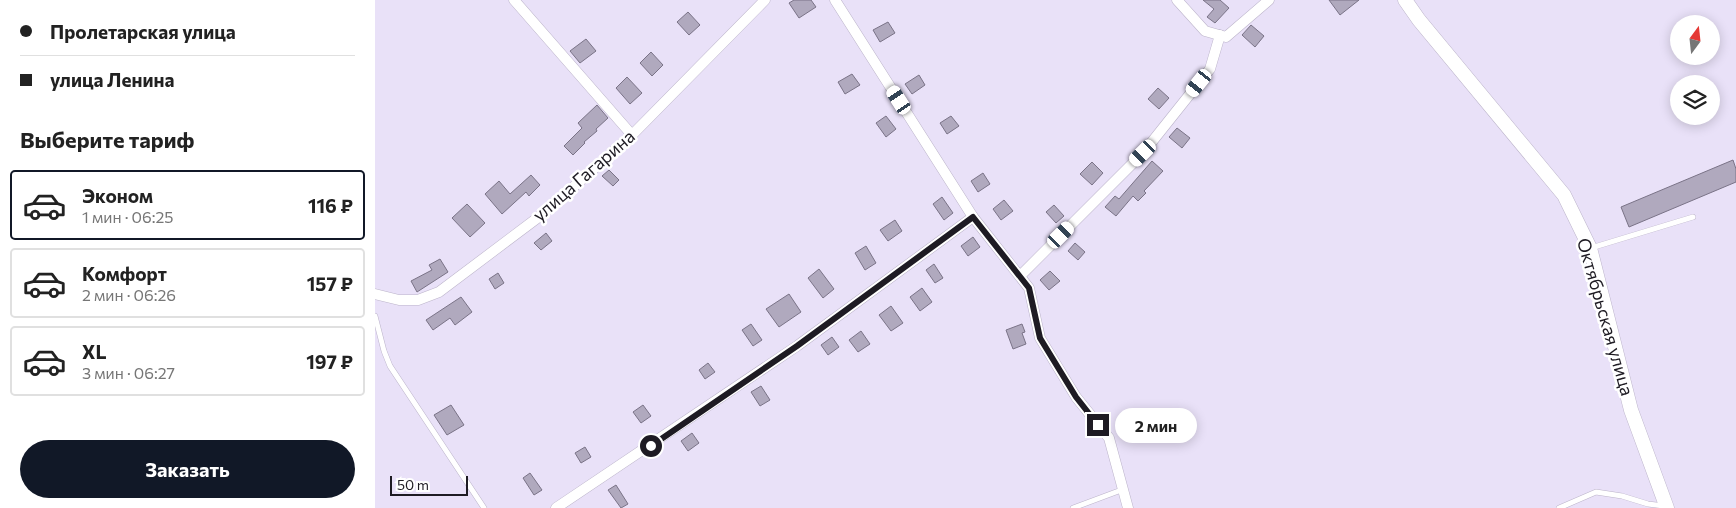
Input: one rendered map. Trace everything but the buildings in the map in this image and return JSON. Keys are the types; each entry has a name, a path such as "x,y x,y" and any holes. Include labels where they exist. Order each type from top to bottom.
{"street":[{"path":"514,0 632,135"},
{"name":"улица Гагарина","path":"375,294 399,300 418,300 439,292 544,213 632,135 765,0"},
{"path":"835,0 973,217 1029,288 1040,338 1076,397 1109,438 1128,508"},
{"path":"1177,0 1205,31 1226,37 1269,0"},
{"name":"Октябрьская улица","path":"1405,0 1419,20 1564,195 1590,248 1631,410 1666,507"},
{"path":"1020,276 1143,153 1210,68 1220,35"},
{"path":"556,508 797,346 973,217"}],"lane":[{"path":"1590,248 1693,217"},
{"path":"375,316 390,366 483,508"},
{"path":"1073,508 1124,489"},
{"path":"1559,508 1596,492 1623,496 1648,504 1666,507"}],"route":[{"path":"651,446 797,346 973,217 1029,288 1040,338 1076,397 1098,425"}]}
